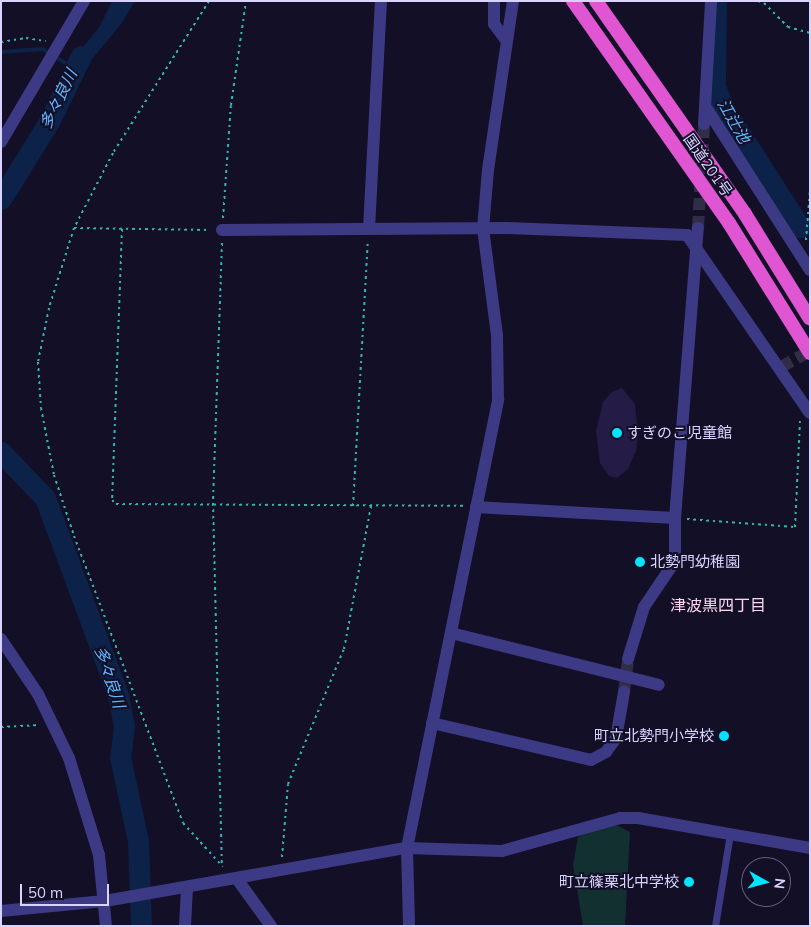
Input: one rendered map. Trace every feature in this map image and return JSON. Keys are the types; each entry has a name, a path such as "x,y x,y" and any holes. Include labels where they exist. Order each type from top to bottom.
{"highway":[{"name":"国道201号","path":"573,1 729,223 810,353"},
{"name":"国道201号","path":"596,1 745,214 810,319"}],"street":[{"path":"1,142 84,1"},
{"path":"369,229 381,1"},
{"path":"494,1 494,24 507,41"},
{"path":"409,926 408,848 498,399 499,371 483,229 513,1"},
{"path":"704,124 707,109 710,1"},
{"path":"707,109 807,266"},
{"path":"628,659 644,607 675,561 675,518 698,228"},
{"path":"222,230 483,229 687,234 810,413"},
{"path":"476,507 675,518"},
{"path":"451,633 660,685"},
{"path":"1,639 38,694 69,758 99,856 108,900 106,926"},
{"path":"432,723 591,760 606,752 616,738 624,692"},
{"path":"1,911 108,900 408,848 502,851 620,818 730,833 810,848"},
{"path":"231,880 271,926"},
{"path":"184,887 185,926"}],"lane":[{"path":"715,926 730,833"}],"path":[{"path":"209,1 113,153 74,228 49,308 38,362 40,408 54,475 183,823 231,880"},
{"path":"222,867 215,688 213,503 222,230 231,105 246,1"},
{"path":"758,1 764,3 788,27 810,33"},
{"path":"1,42 26,38 59,43"},
{"path":"807,266 810,190"},
{"path":"74,228 222,230"},
{"path":"122,229 112,500 116,504 213,503 476,507"},
{"path":"353,506 369,229"},
{"path":"675,518 795,527 801,399"},
{"path":"280,870 288,784 344,649 371,506"},
{"path":"1,726 52,724"}],"green space":[{"path":"616,825 630,832 625,926 583,926 573,865 578,837 594,829"}],"water":[{"path":"112,1 135,1 122,23 73,82 60,76 100,26"}],"building":[{"name":"すぎのこ児童館","path":"622,388 635,404 638,435 636,451 628,469 617,478 609,476 600,463 596,431 603,402 612,392"}],"waterway":[{"name":"江辻池","path":"716,1 715,87 723,107 800,227"},
{"path":"1,52 42,49 72,67"},
{"name":"多々良川","path":"1,199 50,120 81,56"},
{"name":"多々良川","path":"1,452 45,498 118,695 124,726 120,757 138,841 141,926"}],"tunnel":[{"path":"698,228 704,124"},
{"path":"781,367 810,351"},
{"path":"624,692 628,659"}],"place":[{"name":"すぎのこ児童館","path":"617,433"},
{"name":"北勢門幼稚園","path":"640,562"},
{"name":"町立北勢門小学校","path":"724,736"},
{"name":"町立篠栗北中学校","path":"689,882"}],"district":[{"name":"津波黒四丁目","path":"718,605"}]}
